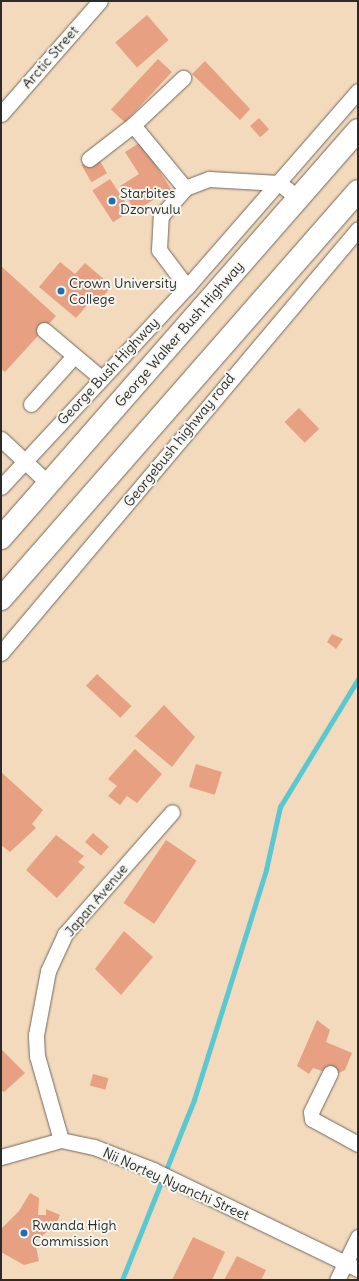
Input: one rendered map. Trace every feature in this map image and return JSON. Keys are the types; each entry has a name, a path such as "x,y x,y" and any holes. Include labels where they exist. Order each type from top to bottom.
{"highway":[{"name":"George Walker Bush Highway","path":"1,538 358,130"},
{"path":"1,599 358,191"}],"street":[{"name":"Arctic Street","path":"1,114 100,1"},
{"path":"89,159 133,125 183,78"},
{"name":"George Bush Highway","path":"1,487 23,461 187,287 358,91"},
{"path":"133,125 185,188"},
{"path":"187,287 159,250 161,216 185,188 209,178 279,182 298,198"},
{"name":"Georgebush highway road","path":"1,653 358,229"},
{"path":"44,330 101,378"},
{"path":"31,404 74,356"},
{"path":"1,439 48,483"},
{"name":"Japan Avenue","path":"61,1140 38,1056 36,1035 48,971 65,934 172,812"},
{"path":"330,1073 311,1112 312,1119 358,1144"},
{"name":"Nii Nortey Nyanchi Street","path":"1,1157 61,1140 94,1147 153,1170 352,1266"},
{"path":"337,1280 352,1266 358,1237"}],"building":[{"path":"147,15 169,40 137,67 115,43"},
{"path":"158,59 172,72 125,122 111,109"},
{"path":"205,61 250,109 240,120 192,74"},
{"path":"259,118 269,129 260,137 250,126"},
{"path":"141,142 171,189 135,211 120,186 139,174 125,152"},
{"path":"97,156 107,173 91,182 81,165"},
{"name":"Starbites Dzorwulu","path":"110,179 131,211 113,222 92,190"},
{"path":"60,262 75,274 85,263 112,286 99,301 94,297 76,318 39,287"},
{"path":"1,266 56,316 5,372 1,369"},
{"path":"299,408 319,429 305,443 285,422"},
{"path":"332,634 343,639 336,649 327,642"},
{"path":"97,674 131,706 120,718 86,686"},
{"path":"164,705 195,737 172,767 135,736"},
{"path":"135,749 162,774 137,803 127,796 120,805 108,796 117,786 108,779"},
{"path":"196,764 222,772 215,795 189,787"},
{"path":"1,772 43,810 32,824 36,828 10,852 1,845"},
{"path":"93,833 109,847 101,856 85,842"},
{"path":"56,835 84,856 78,862 85,867 57,898 26,870"},
{"path":"166,840 197,861 154,924 124,903"},
{"path":"124,931 153,957 121,995 95,969"},
{"path":"317,1020 330,1030 326,1042 352,1053 345,1070 335,1075 313,1068 309,1074 297,1066"},
{"path":"1,1049 25,1073 4,1092 1,1090"},
{"path":"93,1074 108,1078 105,1090 90,1086"},
{"path":"30,1193 39,1198 38,1215 46,1215 46,1209 60,1215 56,1224 35,1242 39,1261 24,1265 1,1252 1,1229 19,1211"},
{"path":"193,1237 225,1252 212,1280 172,1280"},
{"path":"237,1256 266,1270 261,1280 224,1280"}],"waterway":[{"path":"122,1280 194,1100 266,870 280,807 358,679"}],"place":[{"name":"Starbites Dzorwulu","path":"112,201"},
{"name":"Crown University College","path":"61,291"},
{"name":"Rwanda High Commission","path":"24,1233"}]}
